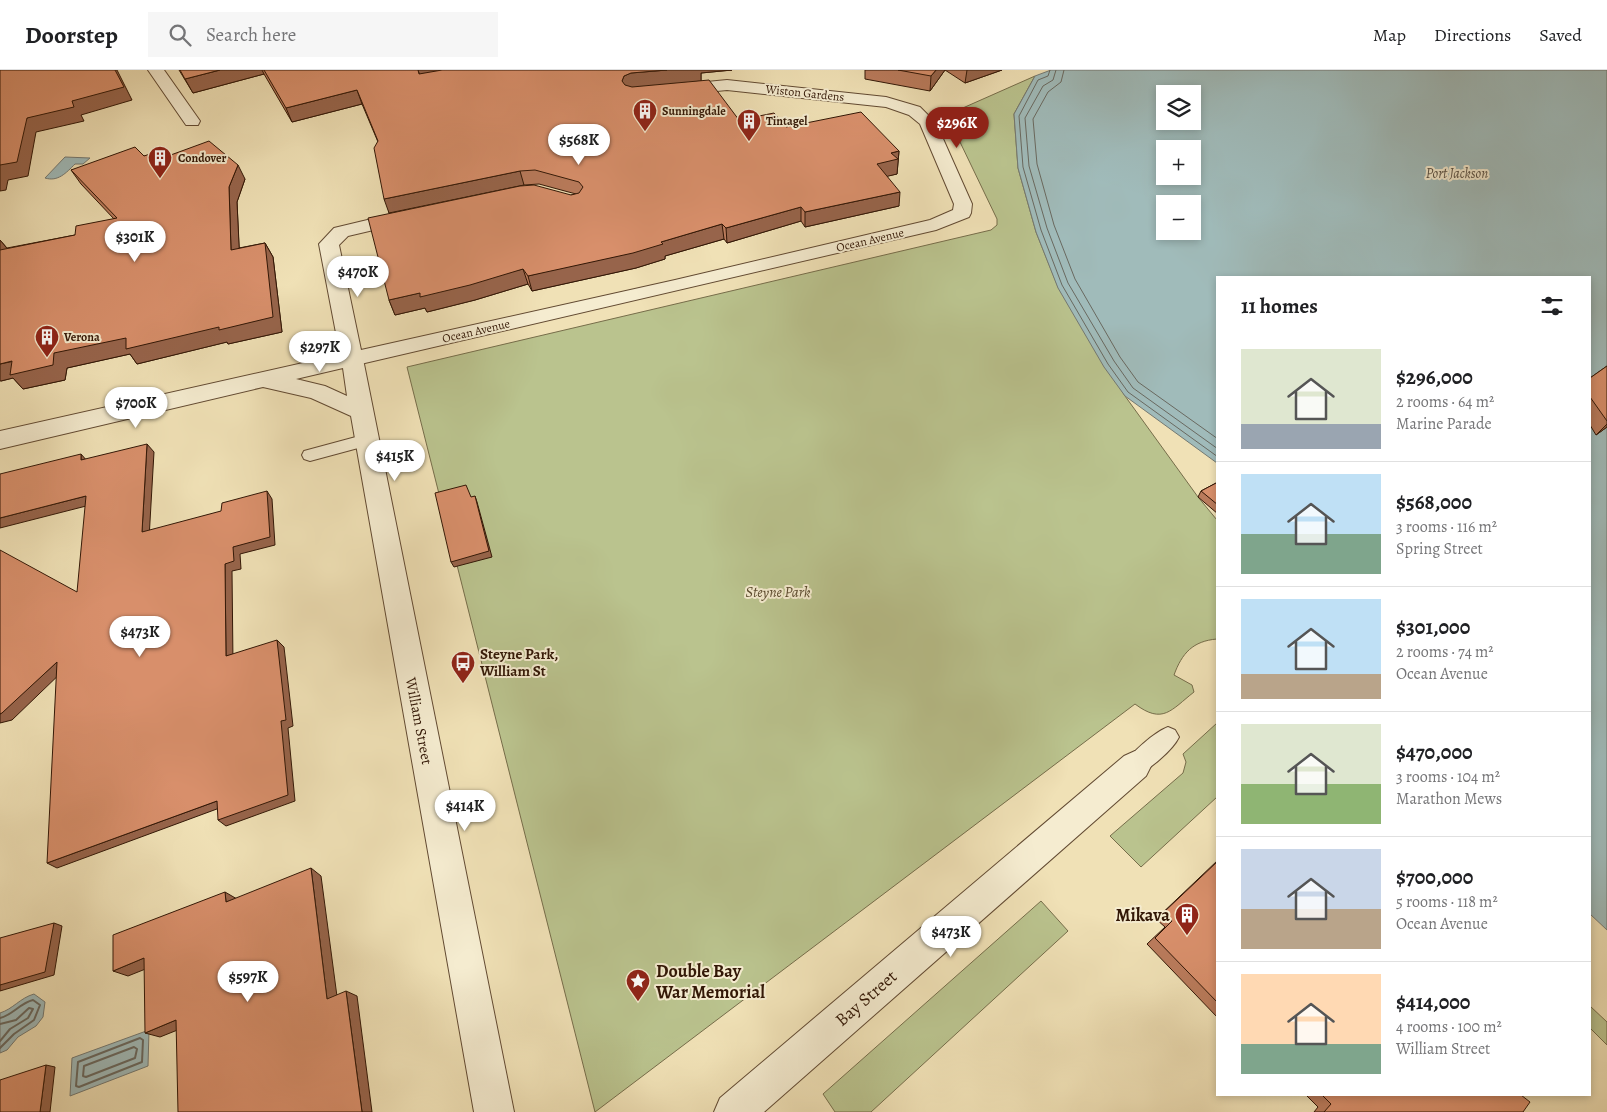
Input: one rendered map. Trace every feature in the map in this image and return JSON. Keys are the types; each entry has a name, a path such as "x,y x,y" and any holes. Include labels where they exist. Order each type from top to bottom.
{"street":[{"path":"156,70 192,121"},
{"name":"Wiston Gardens","path":"662,91 727,85 886,102 903,106 919,114 928,123 963,204 962,214 951,219"},
{"name":"William Street","path":"420,214 341,232 329,244 494,1112"},
{"name":"Ocean Avenue","path":"0,440 684,284 951,219"},
{"path":"262,381 317,391 365,426"},
{"name":"Bay Street","path":"734,1112 1135,766"}],"lane":[{"path":"310,455 365,426"},
{"path":"1135,766 1168,737"}],"green space":[{"name":"Steyne Park","path":"1035,76 1014,114 1018,168 1036,232 1058,287 1125,396 1216,519 1216,639 1195,645 1181,660 1174,675 1192,685 1194,692 1173,709 1166,713 1153,714 1135,704 595,1112 407,367 991,230 997,225 997,219 947,115"},
{"path":"1216,724 1216,798 1141,867 1110,836 1183,773 1186,762 1183,754"},
{"path":"1041,901 1068,931 871,1112 835,1112 823,1094"},
{"path":"1591,1007 1607,1022 1607,1045 1591,1029"}],"water":[{"name":"Port Jackson","path":"1051,70 1607,70 1607,930 1591,915 1591,276 1216,276 1216,462 1125,396 1104,367 1058,288 1036,232 1018,168 1014,114 1035,76"},
{"path":"65,157 90,158 83,164 75,164 58,178 45,178"},
{"path":"34,994 45,1002 43,1017 36,1026 18,1037 7,1050 0,1053 0,1013"},
{"path":"149,1030 148,1066 70,1096 72,1058"}],"building":[{"path":"0,70 115,70 124,87 72,101 74,107 27,118 17,162 0,165"},
{"path":"180,70 220,70 185,79"},
{"path":"264,70 418,70 419,74 442,70 667,70 631,73 624,76 622,81 625,85 632,87 709,80 739,120 774,113 786,127 861,112 899,151 891,153 898,159 877,164 900,192 805,212 801,207 726,228 722,224 661,242 663,244 633,253 528,276 523,269 470,285 420,297 420,293 389,300 368,218 520,186 534,185 571,195 579,193 583,187 579,182 535,170 520,171 384,199 374,148 378,141 357,90 286,108"},
{"path":"898,70 936,70 931,76"},
{"path":"209,141 238,165 229,187 231,250 265,243 273,317 219,330 219,327 126,349 126,338 54,353 53,365 10,375 12,361 0,364 0,250 75,235 76,226 117,218 71,170 135,147 144,156 162,150 168,156"},
{"path":"1607,366 1607,421 1591,398 1591,377"},
{"path":"147,444 142,532 221,511 222,503 267,491 270,537 233,547 234,561 225,564 226,656 277,640 286,720 281,721 288,795 218,820 217,801 47,863 57,662 0,714 0,550 77,592 86,496 0,518 0,474 81,454 81,460"},
{"path":"1216,483 1216,503 1201,491"},
{"path":"466,485 471,497 475,496 489,551 451,562 435,493"},
{"name":"Mikava","path":"1216,863 1216,1001 1155,938 1172,921 1164,912"},
{"path":"311,868 327,999 346,991 362,1112 178,1112 176,1020 145,1033 144,958 113,971 113,935 225,892 226,902"},
{"path":"54,923 45,972 0,985 0,938"},
{"path":"46,1065 40,1112 0,1112 0,1080"},
{"path":"1323,1096 1522,1096 1530,1102 1523,1112 1324,1112 1331,1104"}],"place":[{"name":"Sunningdale","path":"645,132"},
{"name":"Tintagel","path":"749,142"},
{"name":"Condover","path":"160,179"},
{"name":"Verona","path":"47,358"},
{"name":"Steyne Park, William St","path":"463,684"},
{"name":"Mikava","path":"1187,936"},
{"name":"Double Bay War Memorial","path":"638,1002"}]}
